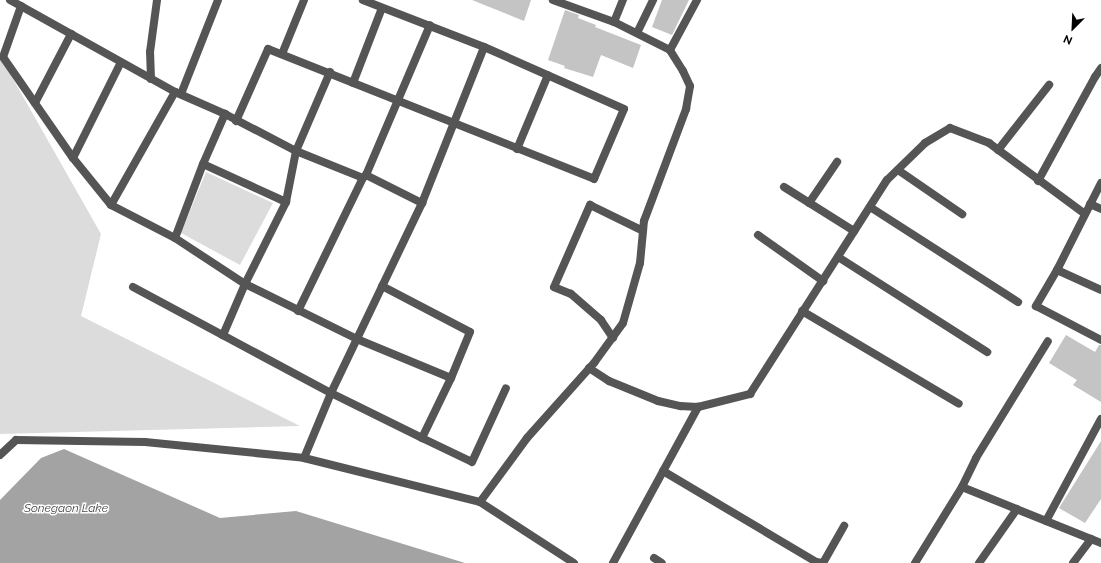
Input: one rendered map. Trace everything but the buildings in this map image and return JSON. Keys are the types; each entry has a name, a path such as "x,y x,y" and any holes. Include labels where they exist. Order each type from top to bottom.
{"street":[{"path":"10,0 178,93 225,114 296,151 364,176 422,204"},
{"path":"151,79 150,52 156,0"},
{"path":"111,205 178,93 218,0"},
{"path":"282,54 304,0"},
{"path":"236,121 268,49 330,72 452,124 594,179 624,109 484,47 363,0"},
{"path":"480,502 527,438 589,368 623,323 640,263 644,221 686,109 690,86 683,70 670,50 614,22 553,0"},
{"path":"614,22 623,0"},
{"path":"637,33 653,0"},
{"path":"670,50 697,0"},
{"path":"21,6 3,57 74,158 111,205 175,238 246,284 298,312 357,339 451,378"},
{"path":"353,82 382,8"},
{"path":"298,312 364,176 430,25"},
{"path":"35,103 71,34"},
{"path":"304,458 331,393 422,204 452,124 484,47"},
{"path":"74,158 121,62"},
{"path":"1038,181 1101,68"},
{"path":"223,335 286,202 296,151 330,72"},
{"path":"517,149 548,75"},
{"path":"998,150 1049,85"},
{"path":"175,238 203,164 225,114"},
{"path":"589,368 609,381 658,401 680,406 698,407 750,394 887,180 925,143 950,128 988,143 1084,214"},
{"path":"809,203 837,162"},
{"path":"203,164 286,202"},
{"path":"898,170 962,214"},
{"path":"1101,183 1057,270 1036,306 1101,340"},
{"path":"784,187 854,231"},
{"path":"613,338 601,320 571,294 554,287 590,204 643,231"},
{"path":"1090,204 1101,209"},
{"path":"870,208 1018,302"},
{"path":"758,235 823,280"},
{"path":"838,257 987,352"},
{"path":"1057,270 1101,290"},
{"path":"382,286 470,332 451,378 422,438"},
{"path":"133,287 331,393 472,462 506,388"},
{"path":"802,311 959,404"},
{"path":"914,563 962,487 976,458 1048,341"},
{"path":"613,563 698,407"},
{"path":"1046,521 1101,419"},
{"path":"0,455 16,440 145,442 304,458 480,502 574,563"},
{"path":"663,471 816,562 823,563 844,526"},
{"path":"962,487 1101,543"},
{"path":"979,563 1017,509"},
{"path":"1073,563 1091,539"},
{"path":"654,558 662,563"}],"shaded area":[{"path":"0,56 101,234 81,316 300,426 0,434"},
{"path":"206,172 273,203 240,265 181,233"}],"water":[{"name":"Sonegaon Lake","path":"64,449 220,518 296,511 465,563 0,563 0,500 41,458"}]}
